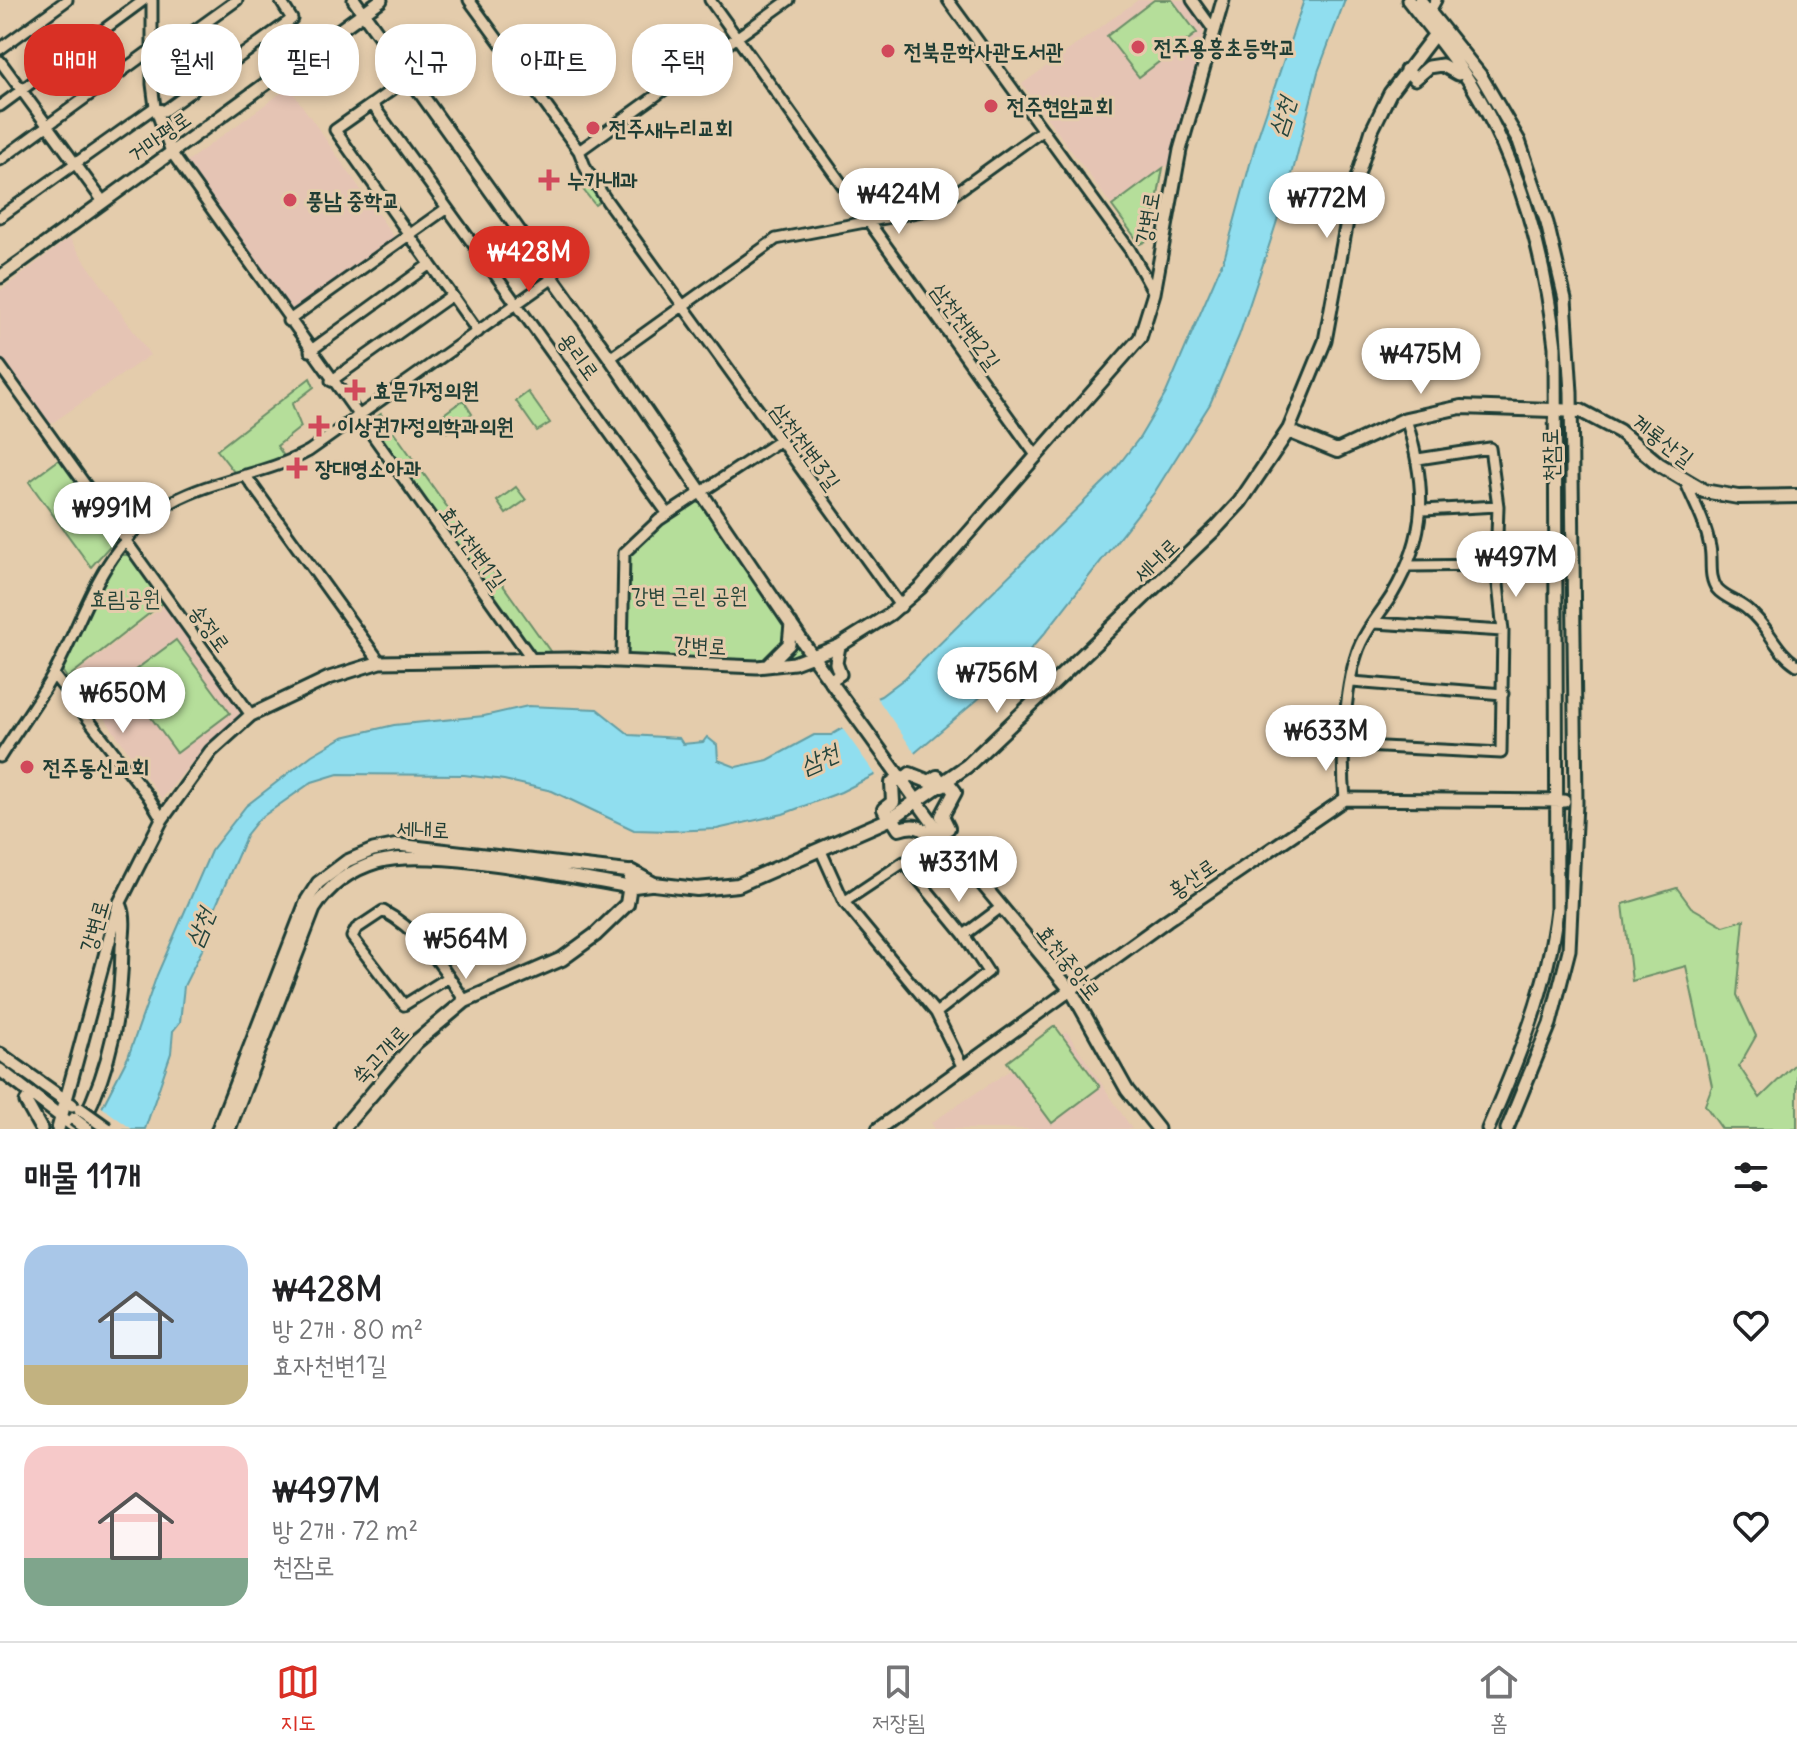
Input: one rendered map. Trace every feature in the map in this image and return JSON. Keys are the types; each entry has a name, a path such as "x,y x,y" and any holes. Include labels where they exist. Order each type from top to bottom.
{"main road":[{"name":"천잠로","path":"1288,431 1337,451 1406,419 1461,407 1563,410"},
{"name":"계룡산길","path":"1563,410 1595,416 1686,483 1710,492 1738,497 1797,496"},
{"name":"세내로","path":"632,872 654,884 697,889 738,885 890,818 945,785 1216,528 1240,502 1288,431"},
{"path":"910,774 930,782 937,777 955,792 942,816 948,828 933,838 925,829 912,825 899,829 884,809 894,797 892,783 905,781 910,774"},
{"name":"쑥고개로","path":"342,1129 416,1042 465,1001 562,959 595,935 627,904 632,872"}],"street":[{"path":"0,49 67,0"},
{"path":"204,24 237,0"},
{"path":"0,217 155,107 164,111 292,19 280,0"},
{"name":"용리로","path":"354,0 375,29"},
{"name":"거마평로","path":"0,277 381,0"},
{"name":"삼천천변3길","path":"469,0 579,151 593,179 779,441 901,607"},
{"name":"삼천천변2길","path":"710,0 1035,454"},
{"path":"579,151 789,0"},
{"path":"948,0 1130,250 1154,293"},
{"path":"1192,0 1213,29"},
{"name":"강변로","path":"67,1103 119,904 162,819 211,751 251,715 329,678 380,662 622,660 766,667 814,658 840,648 901,607 1140,338 1154,293 1180,150 1223,0"},
{"name":"천잠로","path":"1408,0 1424,9 1503,147 1532,228 1549,296 1563,410 1576,803 1566,965 1550,1024 1507,1129"},
{"path":"1424,9 1436,0"},
{"path":"0,106 88,42 152,1"},
{"name":"효자천변1길","path":"152,1 154,24"},
{"name":"천잠로","path":"1436,31 1489,88 1519,141 1565,299 1559,865 1552,951 1530,1029 1488,1129"},
{"name":"세내로","path":"1288,431 1325,341 1357,170 1378,118 1406,70 1436,31"},
{"path":"0,160 141,57"},
{"path":"0,61 102,200"},
{"path":"1406,70 1415,79 1429,67 1442,65 1452,68 1460,77 1464,75"},
{"name":"효자천변1길","path":"154,96 171,152 288,321 532,659"},
{"path":"383,96 335,130 478,332"},
{"name":"용리로","path":"424,96 610,358 814,658 905,781"},
{"name":"용리로","path":"372,104 668,514"},
{"path":"683,306 776,239 867,219 933,209 1043,130"},
{"path":"288,321 447,208"},
{"path":"310,351 430,264"},
{"path":"0,757 53,674 86,601 124,539 174,501 215,483 279,467 358,417 553,278"},
{"path":"331,381 452,295"},
{"name":"용리로","path":"610,358 683,306"},
{"name":"송정로","path":"0,366 251,715"},
{"path":"1406,419 1418,459 1423,510 1409,566 1357,652 1343,745 1345,799 1576,803"},
{"path":"622,660 624,553 668,514 779,441"},
{"path":"1343,745 1501,753 1503,631 1496,565 1498,506 1490,448 1418,459"},
{"path":"245,475 380,662"},
{"path":"1686,483 1700,508 1711,549 1711,573 1718,590 1762,622 1778,651 1797,665"},
{"path":"1700,508 1706,505 1710,492"},
{"path":"1423,510 1498,506"},
{"path":"1409,566 1496,565"},
{"path":"1375,623 1503,631"},
{"path":"766,667 789,644 791,624"},
{"path":"831,680 840,674 836,663 840,648"},
{"path":"53,674 148,796 162,819"},
{"path":"1352,682 1503,694"},
{"name":"효천중앙로","path":"905,781 940,833 1072,992 1127,1090 1158,1129"},
{"name":"홍산로","path":"878,1129 1179,912 1345,799"},
{"name":"세내로","path":"218,1129 307,900 318,883 347,861 373,850 417,846 632,872"},
{"path":"821,851 844,902 936,1013 963,1068"},
{"name":"세내로","path":"229,1129 314,909 339,880 379,862 428,858 630,887 654,884"},
{"path":"844,902 904,862 964,935 988,972 936,1013"},
{"path":"71,1122 98,1092 114,1039 122,963 123,910 119,904"},
{"path":"964,935 1000,908"},
{"path":"449,977 404,1005 352,937 356,929 383,911 430,949 449,977 465,1001"},
{"path":"0,1054 67,1103 71,1122"},
{"path":"0,1070 31,1095 87,1129"},
{"path":"31,1095 26,1102 41,1129"},
{"path":"71,1122 108,1129"}],"shaded area":[{"path":"1138,0 1185,0 1205,26 1172,162 1112,206 1022,84"},
{"name":"풍남 중학교","path":"277,96 295,96 394,237 292,310 185,163"},
{"path":"69,238 150,355 48,426 0,357 0,291"},
{"path":"166,604 244,713 205,746 162,799 74,675"},
{"path":"1067,1032 1132,1129 935,1129 931,1123"}],"green space":[{"path":"1154,0 1172,0 1197,33 1139,77 1107,36"},
{"path":"1163,168 1150,239 1140,244 1112,206"},
{"path":"585,178 602,200 595,205 578,183"},
{"path":"310,378 314,387 292,404 301,427 277,446 288,462 238,477 217,450"},
{"path":"528,392 550,423 537,431 516,401"},
{"path":"463,400 472,414 447,432 437,419"},
{"path":"381,414 552,654 535,654 368,423"},
{"path":"60,459 117,538 91,567 29,482"},
{"path":"516,487 526,500 506,514 497,501"},
{"name":"강변 근린 공원","path":"701,492 813,657 794,663 622,660 624,553"},
{"name":"효림공원","path":"122,555 130,555 164,602 67,678 61,669 110,565"},
{"path":"176,640 230,713 177,753 123,679"},
{"path":"1677,888 1691,907 1724,926 1744,920 1737,995 1756,1036 1739,1066 1760,1098 1797,1062 1797,1129 1722,1129 1705,1105 1712,1086 1686,966 1632,981 1623,904"},
{"path":"1055,1026 1100,1087 1052,1123 1007,1062"}],"water":[{"name":"삼천","path":"1304,0 1345,0 1318,72 1293,171 1239,336 1210,404 1154,493 1044,634 1010,672 910,757 841,792 783,814 717,829 634,830 552,791 464,775 338,774 312,782 259,819 247,834 205,931 209,936 184,986 180,1022 173,1031 171,1053 145,1129 91,1129 128,1057 157,975 211,851 246,806 312,755 343,737 394,725 484,716 528,706 597,709 630,735 679,738 683,744 703,742 707,737 717,745 718,760 736,767 768,760 814,735 831,735 843,728 852,708 881,696 905,678 1110,476 1140,437 1166,393 1225,256 1256,142"}],"pier":[{"path":"875,695 917,756 878,778 840,725 849,705"},
{"path":"99,1105 132,1129 87,1129"}],"place":[{"name":"전주용흥초등학교","path":"1138,47"},
{"name":"전북문학사관도서관","path":"888,51"},
{"name":"전주현암교회","path":"991,106"},
{"name":"전주새누리교회","path":"593,128"},
{"name":"누가내과","path":"549,180"},
{"name":"풍남 중학교","path":"290,200"},
{"name":"효문가정의원","path":"355,390"},
{"name":"이상권가정의학과의원","path":"319,426"},
{"name":"장대영소아과","path":"297,468"},
{"name":"전주동신교회","path":"27,767"}]}
